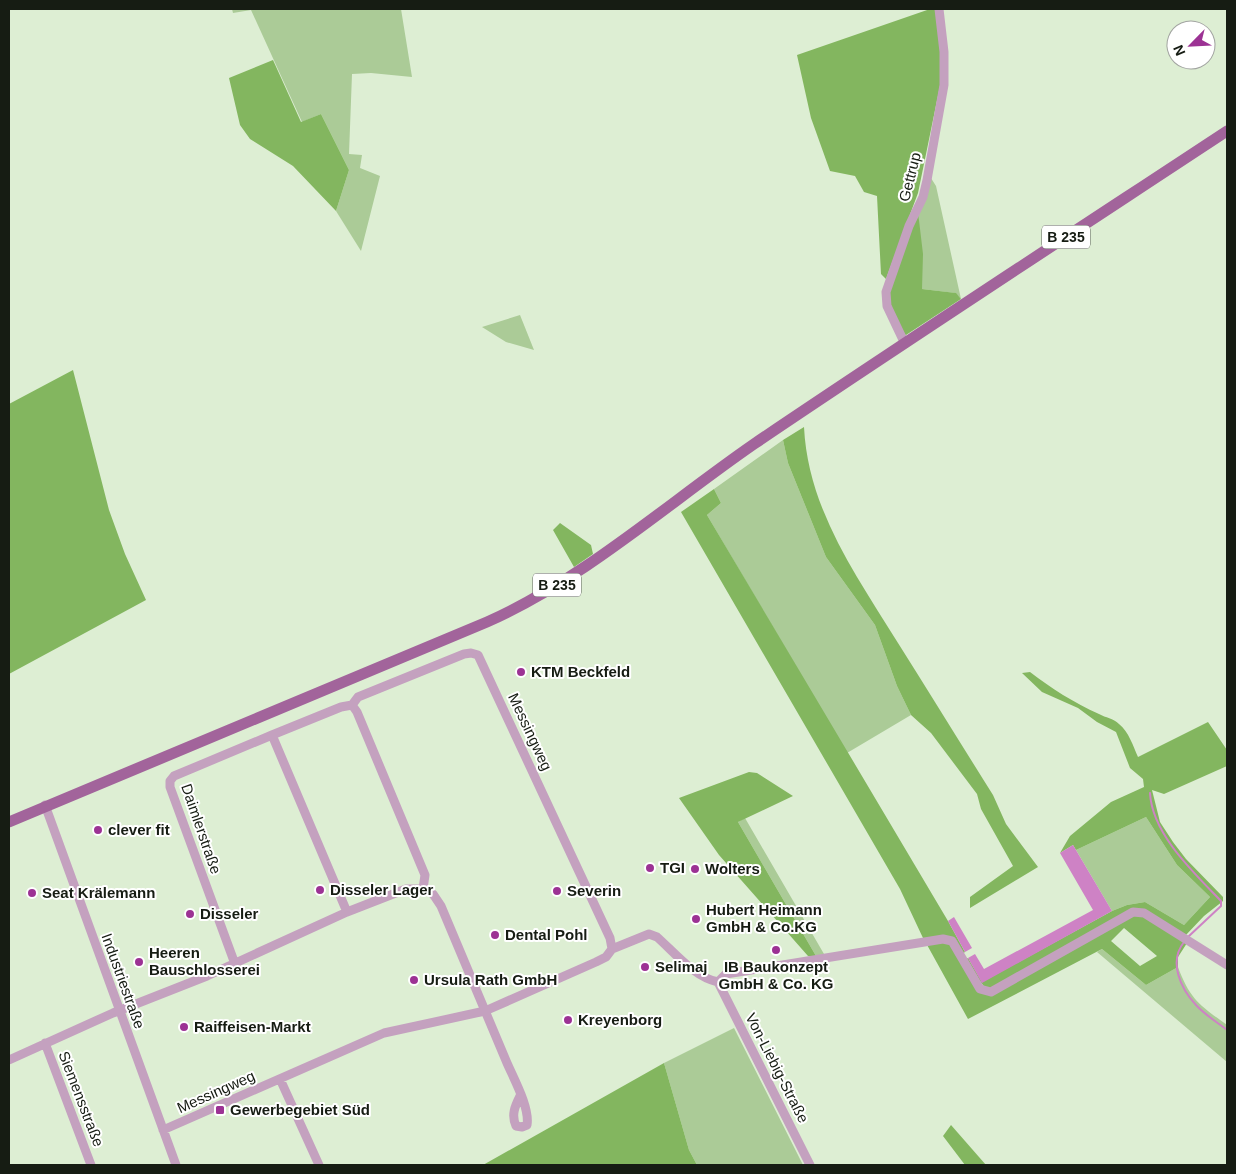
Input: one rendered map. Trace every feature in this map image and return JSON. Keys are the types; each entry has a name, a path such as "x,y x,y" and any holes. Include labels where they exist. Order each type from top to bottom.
{"main road":[{"name":"B 235","path":"9,822 45,805 469,630 530,602 575,574 752,446 1227,131"}],"street":[{"name":"Gettrup","path":"905,344 886,306 886,292 909,226 923,196 927,180 944,85 944,52 939,9"},
{"name":"Messingweg","path":"352,705 358,697 464,654 478,655 610,938 612,949"},
{"name":"Daimlerstraße","path":"235,964 170,787 170,782 174,776 341,707 352,705"},
{"path":"352,705 357,712 395,799 425,875 423,889"},
{"path":"272,735 347,912"},
{"name":"Industriestraße","path":"45,805 176,1165"},
{"path":"120,1010 160,996 235,964 347,912 406,889 423,889 433,894 441,906 520,1096"},
{"path":"718,982 726,974 943,939 952,941 980,989 990,992 1133,912 1144,913 1227,964"},
{"name":"Messingweg","path":"163,1130 384,1033 485,1011 596,962 606,957 612,949 646,935 654,935 699,974 708,980 718,982"},
{"name":"Von-Liebig-Straße","path":"718,982 810,1165"},
{"name":"Siemensstraße","path":"9,1060 120,1010"},
{"name":"Siemensstraße","path":"45,1043 91,1165"},
{"path":"280,1079 319,1165"}],"green space":[{"path":"232,9 401,9 412,77 371,73 352,74 349,154 362,155 360,168 380,176 361,251 336,211 349,170 321,114 302,122 251,10 233,13"},
{"path":"930,9 937,9 941,81 918,193 886,279 881,274 877,196 864,192 855,176 830,171 811,118 797,55"},
{"path":"273,60 301,122 321,114 349,170 336,211 293,166 250,139 240,125 229,78"},
{"path":"929,175 936,186 961,299 955,293 922,289 918,212"},
{"path":"918,212 923,254 922,289 956,293 961,299 906,335 901,333 895,322 888,292"},
{"path":"520,315 534,350 506,342 482,327"},
{"path":"73,370 109,510 125,554 146,600 9,674 9,404"},
{"path":"804,427 807,457 814,486 837,540 866,592 993,795 1006,824 1038,867 970,908 970,897 1013,866 981,809 977,794 931,733 911,715 897,686 875,625 826,557 788,463 783,440"},
{"path":"783,440 788,463 826,557 875,625 897,686 911,715 847,753 707,515 721,503 714,489"},
{"path":"714,489 721,503 707,515 948,921 965,952 962,954 953,939 923,938 900,889 681,512"},
{"path":"560,523 591,545 593,554 574,567 553,530"},
{"path":"1030,672 1072,700 1117,722 1128,735 1138,757 1208,722 1227,750 1227,766 1164,794 1152,790 1160,822 1186,859 1223,897 1223,901 1204,916 1185,936 1145,910 990,990 981,987 965,960 968,958 982,982 1112,911 1127,905 1145,902 1184,925 1210,897 1177,865 1146,817 1076,850 1073,845 1060,853 1070,836 1111,802 1144,787 1143,779 1130,768 1116,732 1097,722 1078,708 1042,692 1022,673"},
{"path":"749,772 757,773 793,796 738,822 816,956 808,956 719,855 679,798"},
{"path":"1146,817 1177,865 1210,897 1184,925 1145,902 1127,905 1112,911 1076,850"},
{"path":"745,818 824,954 816,956 738,822"},
{"path":"1133,915 1143,915 1187,943 1178,957 1178,967 1146,985 1102,949 968,1019 926,943 943,942 950,944 991,995","holes":["1124,928 1157,956 1140,966 1111,941"]},
{"path":"1102,949 1146,985 1178,967 1187,987 1197,1001 1227,1025 1227,1062 1097,952"},
{"path":"734,1028 803,1165 697,1165 689,1150 664,1063"},
{"path":"664,1063 689,1150 697,1165 483,1165"},
{"path":"951,1125 986,1165 965,1165 943,1136"}],"shaded area":[{"path":"1073,845 1112,911 982,983 968,958 975,954 984,969 1093,910 1060,853"},
{"path":"954,917 972,948 965,952 948,921"}],"waterway":[{"path":"1150,793 1158,823 1166,838 1187,865 1221,901 1221,906 1189,936"},
{"path":"1184,942 1177,958 1178,975 1181,983 1200,1009 1227,1030"}],"place":[{"name":"KTM Beckfeld","path":"521,672"},
{"name":"clever fit","path":"98,830"},
{"name":"TGI","path":"650,868"},
{"name":"Wolters","path":"695,869"},
{"name":"Disseler Lager","path":"320,890"},
{"name":"Severin","path":"557,891"},
{"name":"Seat Krälemann","path":"32,893"},
{"name":"Disseler","path":"190,914"},
{"name":"Hubert Heimann GmbH & Co.KG","path":"696,919"},
{"name":"Dental Pohl","path":"495,935"},
{"name":"IB Baukonzept GmbH & Co. KG","path":"776,950"},
{"name":"Heeren Bauschlosserei","path":"139,962"},
{"name":"Selimaj","path":"645,967"},
{"name":"Ursula Rath GmbH","path":"414,980"},
{"name":"Kreyenborg","path":"568,1020"},
{"name":"Raiffeisen-Markt","path":"184,1027"},
{"name":"Gewerbegebiet Süd","path":"220,1110"}]}
